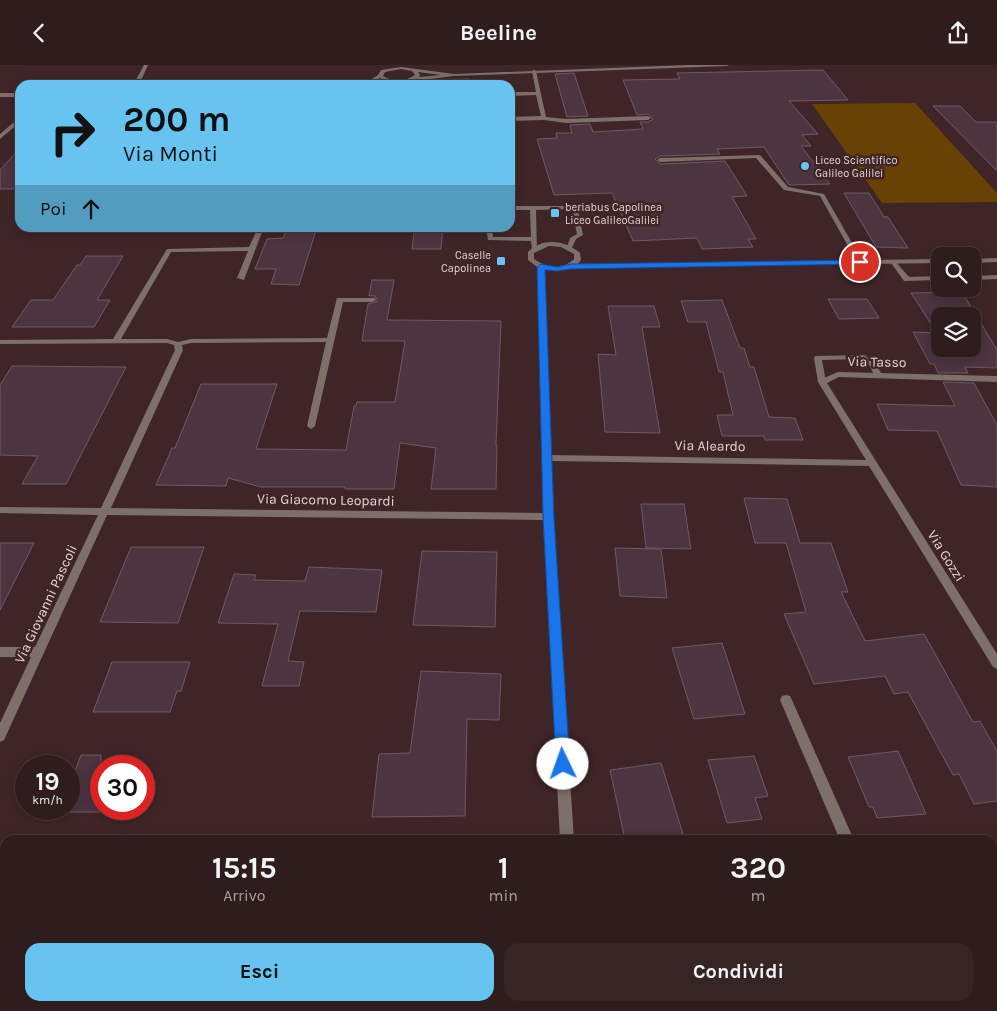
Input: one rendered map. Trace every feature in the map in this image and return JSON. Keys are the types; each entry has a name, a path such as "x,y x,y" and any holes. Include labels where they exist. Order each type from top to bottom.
{"street":[{"path":"138,80 146,65"},
{"path":"409,80 454,75 534,71 726,65"},
{"path":"371,80 381,71 399,66 414,70 454,75"},
{"path":"409,80 418,75 414,70"},
{"path":"381,71 390,80"},
{"path":"534,71 544,118"},
{"path":"515,94 539,93"},
{"path":"0,95 15,95"},
{"path":"515,119 544,118 566,121 648,118"},
{"path":"0,137 15,124"},
{"path":"660,160 758,156 786,189 822,195 860,262"},
{"path":"515,208 575,207 580,235 573,238 570,247"},
{"path":"533,208 535,249"},
{"path":"241,278 259,232"},
{"path":"489,232 490,239 534,239"},
{"path":"602,266 577,253 570,247 548,245 535,249 530,256 541,267 557,269 571,266 602,266 931,261"},
{"path":"116,341 169,250 252,249"},
{"path":"571,266 578,260 577,253"},
{"path":"981,261 997,260"},
{"path":"894,262 907,279 931,278"},
{"path":"541,267 548,458 548,517 567,835"},
{"path":"981,278 997,277"},
{"path":"310,426 340,300 372,300"},
{"path":"0,342 167,341 178,344 191,341 330,340"},
{"name":"Via Giovanni Pascoli","path":"0,737 179,350 178,344"},
{"path":"872,463 822,382 818,358 864,357 873,365 878,375"},
{"name":"Via Tasso","path":"822,382 838,374 997,379"},
{"name":"Via Aleardo","path":"548,458 872,463"},
{"name":"Via Gozzi","path":"872,463 997,664"},
{"path":"0,510 104,511"},
{"name":"Via Giacomo Leopardi","path":"104,511 548,517"},
{"path":"0,652 39,652"},
{"path":"786,700 844,835"}],"shaded area":[{"path":"469,78 469,80 435,80"},
{"path":"915,103 997,193 997,202 882,203 812,104"}],"building":[{"path":"823,70 848,100 789,101 818,134 802,135 811,146 801,146 830,184 789,185 764,147 717,149 720,154 660,156 655,159 660,164 725,161 747,196 732,197 756,239 748,239 753,247 702,249 697,238 633,241 612,193 554,195 537,139 557,138 556,133 572,133 570,125 590,124 593,132 643,129 640,122 648,122 653,119 648,114 637,115 623,80 680,79 677,73"},
{"path":"574,73 588,116 567,117 555,74"},
{"path":"933,106 960,106 976,122 997,122 997,171"},
{"path":"15,154 15,189 0,189 0,170"},
{"path":"844,193 869,193 884,217 888,217 908,248 876,247"},
{"path":"286,232 315,232 299,285 271,284 276,269 255,269 267,239 283,238"},
{"path":"414,232 443,232 441,249 412,249"},
{"path":"86,256 123,256 97,300 110,300 94,327 12,327 31,300 53,300 77,265 80,265"},
{"path":"372,280 394,280 387,320 501,321 496,489 431,489 436,448 400,443 394,489 261,487 228,478 226,486 156,485 172,448 175,448 201,384 277,384 256,449 346,450 354,406 356,406 357,402 395,402 405,341 362,341 368,304 378,301 375,296 369,296"},
{"path":"911,293 931,293 931,297 965,297 971,307 931,307 931,324"},
{"path":"828,299 867,299 879,318 839,319"},
{"path":"722,300 740,348 744,348 750,367 754,367 769,417 795,418 803,440 765,440 764,436 722,436 717,415 733,415 723,372 719,372 706,322 688,322 681,301"},
{"path":"608,306 654,306 660,327 642,327 660,433 605,432 598,354 616,355"},
{"path":"981,323 997,350 997,368 965,367 968,373 938,373 934,364 930,364 913,332 931,333 931,357 981,357"},
{"path":"12,366 126,367 66,484 22,484 38,456 0,455 0,385"},
{"path":"943,382 974,383 997,425 997,487 961,485 937,431 888,430 877,404 955,406"},
{"path":"744,498 787,499 800,543 831,543 848,592 841,592 865,641 924,634 973,722 980,721 997,751 997,801 974,804 959,774 953,775 908,692 894,694 885,676 814,684 784,614 806,612 786,543 755,543"},
{"path":"641,504 684,504 691,549 646,548"},
{"path":"0,543 34,543 0,610"},
{"path":"131,547 204,547 178,623 100,622"},
{"path":"615,548 661,549 667,598 620,596"},
{"path":"422,551 497,552 495,627 413,625"},
{"path":"309,567 382,570 376,612 300,611 288,661 304,662 299,686 262,686 278,624 218,623 234,574 256,575 254,580 305,581"},
{"path":"722,643 745,714 694,719 672,648"},
{"path":"112,662 190,662 181,691 177,691 170,712 93,712"},
{"path":"421,671 501,674 499,720 467,719 465,816 372,817 379,754 410,753"},
{"path":"898,751 926,814 877,818 873,807 869,807 848,757"},
{"path":"81,755 90,755 90,812 80,812"},
{"path":"754,756 768,796 755,798 762,819 727,823 708,760"},
{"path":"661,763 683,834 624,835 610,770"}],"place":[{"name":"Liceo Scientifico Galileo Galilei","path":"805,166"},
{"name":"beriabus Capolinea Liceo GalileoGalilei","path":"555,213"},
{"name":"Caselle Capolinea","path":"501,261"}],"route":[{"path":"563,764 548,517 548,458 541,267 557,269 571,266 860,262"}]}
